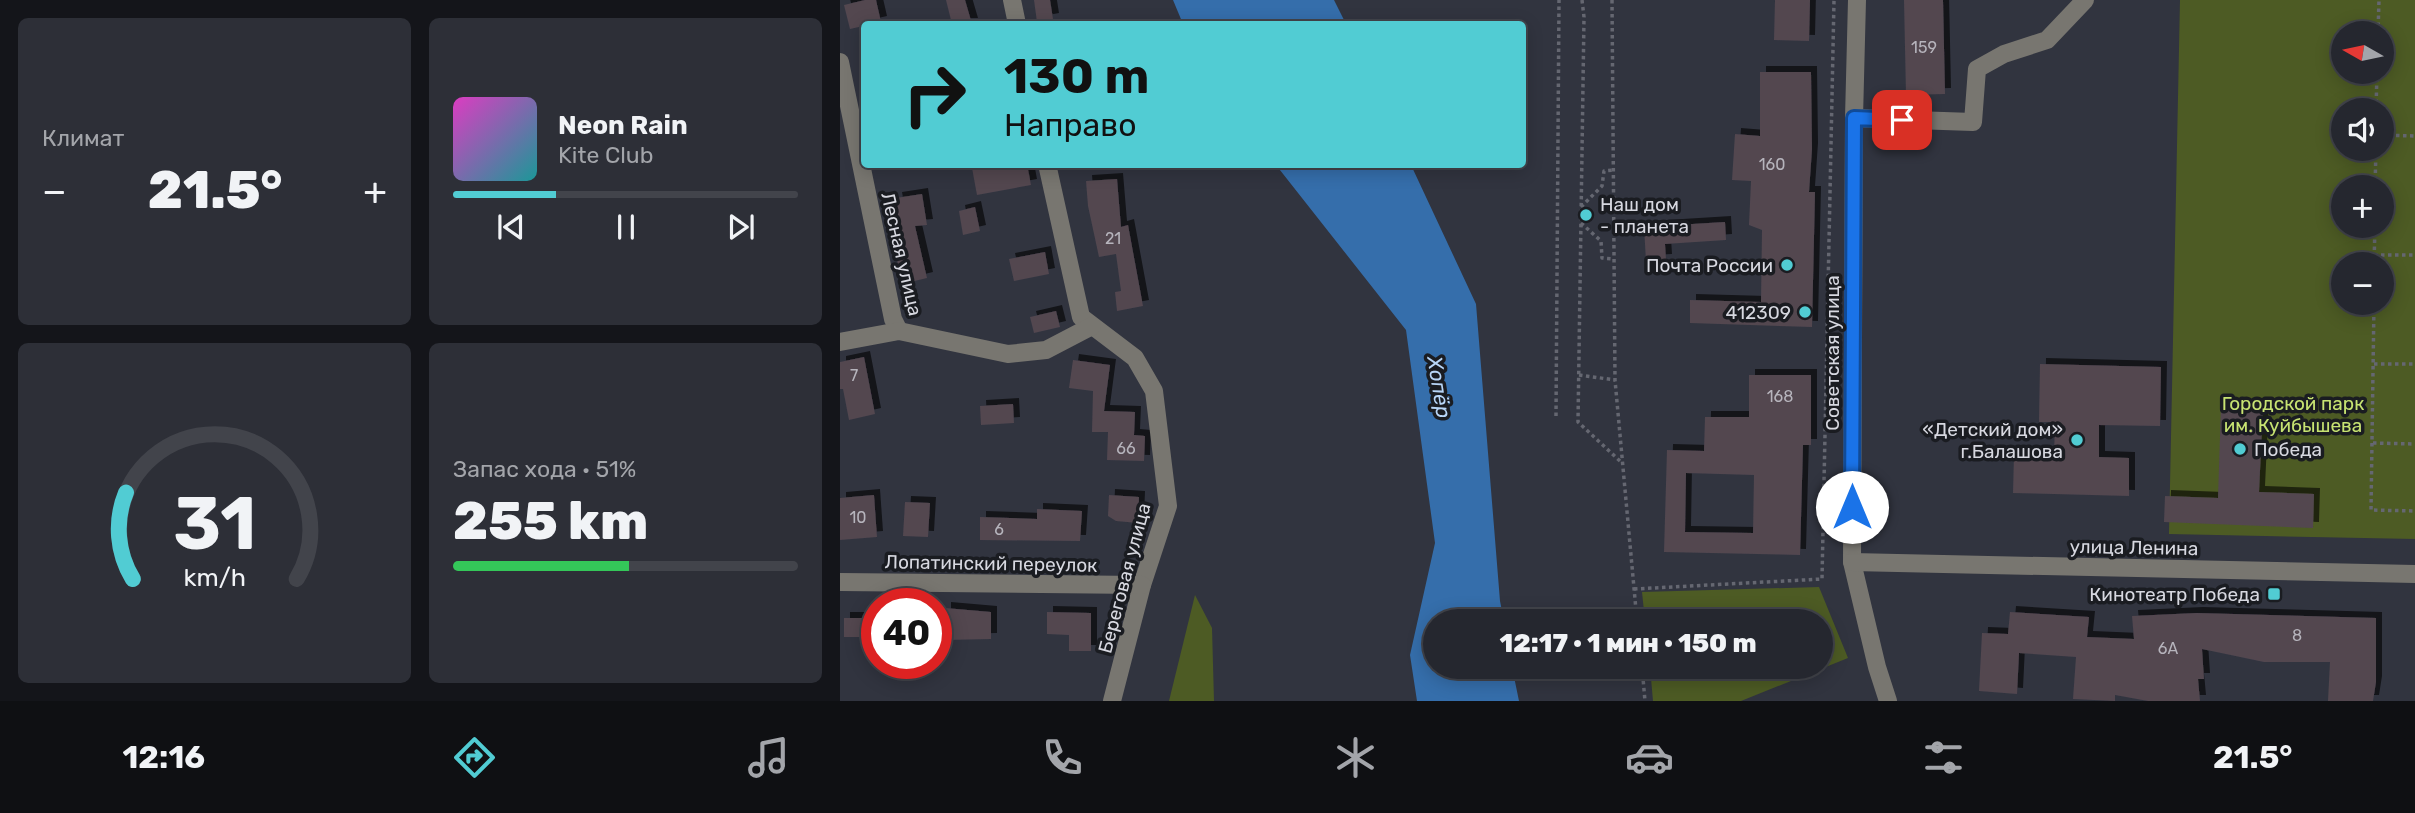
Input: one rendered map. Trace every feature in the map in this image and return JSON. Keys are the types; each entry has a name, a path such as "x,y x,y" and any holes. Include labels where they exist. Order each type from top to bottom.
{"street":[{"path":"1012,0 1016,21"},
{"name":"Советская улица","path":"1857,0 1852,562 1877,667 1888,701"},
{"path":"1854,118 1973,121 1977,69 2004,54 2047,40 2085,0"},
{"name":"Лесная улица","path":"840,62 861,164"},
{"name":"Лесная улица","path":"862,168 893,319 898,331"},
{"name":"Береговая улица","path":"1048,168 1081,317 1135,358 1153,391 1168,506 1142,585 1112,701"},
{"path":"840,342 898,331 1008,354 1046,350 1092,326"},
{"name":"улица Ленина","path":"1852,562 2415,574"},
{"name":"Лопатинский переулок","path":"840,582 1142,585"}],"path":[{"path":"1556,416 1559,0"},
{"path":"1582,0 1584,17 1578,422 1623,463"},
{"path":"1612,0 1615,380 1636,609"},
{"path":"1634,589 1822,579 1834,0"},
{"path":"2378,21 2379,0"},
{"path":"2394,135 2415,136"},
{"path":"1581,207 1602,186 1604,171 1613,170"},
{"path":"1581,223 1601,241 1602,258 1614,259"},
{"path":"2394,255 2415,255"},
{"path":"2374,315 2371,510 2415,510"},
{"path":"2374,364 2415,364"},
{"path":"1579,375 1615,380"},
{"path":"2373,443 2415,443"},
{"path":"1643,679 1645,701"}],"green space":[{"name":"Городской парк им. Куйбышева","path":"2180,0 2415,0 2415,539 2169,534"},
{"path":"1819,587 1828,609 1644,609 1642,592"},
{"path":"1195,595 1212,628 1214,701 1169,701"},
{"path":"1833,621 1848,658 1833,664"},
{"path":"1651,679 1796,679 1741,701 1653,701"}],"water":[{"path":"1173,0 1334,0 1344,21 1182,21"},
{"name":"Хопёр","path":"1278,168 1412,168 1476,304 1502,609 1423,609 1423,679 1514,679 1519,701 1417,701 1410,655 1435,543 1406,330"}],"building":[{"path":"876,0 881,21 861,21 861,27 850,29 844,5"},
{"path":"946,0 965,0 971,21 951,21"},
{"path":"1034,0 1050,0 1053,19 1037,21"},
{"path":"1775,0 1810,0 1809,41 1774,40"},
{"path":"1904,0 1943,0 1945,94 1906,95"},
{"path":"1760,72 1811,72 1812,149 1809,192 1815,192 1812,327 1690,323 1690,300 1761,302 1762,230 1749,225 1751,181 1732,180 1735,134 1760,136"},
{"path":"972,168 1028,168 1031,185 977,195"},
{"path":"1117,179 1121,227 1128,225 1143,306 1117,311 1115,292 1121,291 1116,254 1099,257 1088,206 1086,181"},
{"path":"922,194 927,225 915,226 927,278 902,284 887,211 898,209 896,198"},
{"path":"975,207 980,231 963,235 959,211"},
{"path":"1725,222 1726,240 1665,244 1666,260 1646,261 1644,227"},
{"path":"1045,252 1049,274 1014,281 1009,259"},
{"path":"1056,311 1060,327 1034,333 1030,317"},
{"path":"864,357 875,414 849,420 843,389 840,389 840,362"},
{"path":"1073,360 1110,365 1104,411 1135,412 1134,435 1145,436 1144,461 1107,460 1108,432 1092,432 1093,391 1069,388"},
{"name":"«Детский дом» г.Балашова","path":"2040,364 2161,367 2160,426 2099,425 2099,457 2129,458 2129,496 2013,493 2014,455 2054,456 2055,422 2039,422"},
{"path":"1749,375 1811,375 1811,445 1803,445 1800,555 1664,552 1667,450 1704,451 1705,417 1749,417","holes":["1686,473 1754,475 1753,533 1685,532"]},
{"path":"1013,404 1014,423 981,425 980,406"},
{"name":"Победа","path":"2221,405 2263,406 2259,492 2314,494 2313,528 2164,522 2165,496 2218,498"},
{"path":"874,495 877,537 840,540 840,498"},
{"path":"1109,495 1139,497 1138,523 1116,521 1108,516"},
{"path":"905,502 930,503 928,537 903,536"},
{"path":"1037,509 1082,511 1080,541 980,540 980,517 1037,519"},
{"path":"952,609 991,612 991,639 952,640"},
{"path":"1047,612 1091,613 1091,651 1069,651 1069,635 1047,634"},
{"path":"2010,612 2089,617 2087,637 2134,639 2132,616 2197,613 2376,618 2376,682 2373,701 2328,701 2330,662 2264,662 2202,649 2204,679 2198,679 2200,701 2148,701 2115,695 2115,701 2073,699 2076,657 2019,653 2017,694 1979,691 1982,633 2008,634"},
{"path":"844,618 861,618 861,637 844,637"}],"place":[{"name":"Наш дом - планета","path":"1586,215"},
{"name":"Почта России","path":"1787,265"},
{"name":"412309","path":"1805,312"},
{"name":"«Детский дом» г.Балашова","path":"2077,440"},
{"name":"Победа","path":"2240,449"},
{"name":"Кинотеатр Победа","path":"2274,594"}],"route":[{"path":"1852,507 1854,118 1902,120"}]}
